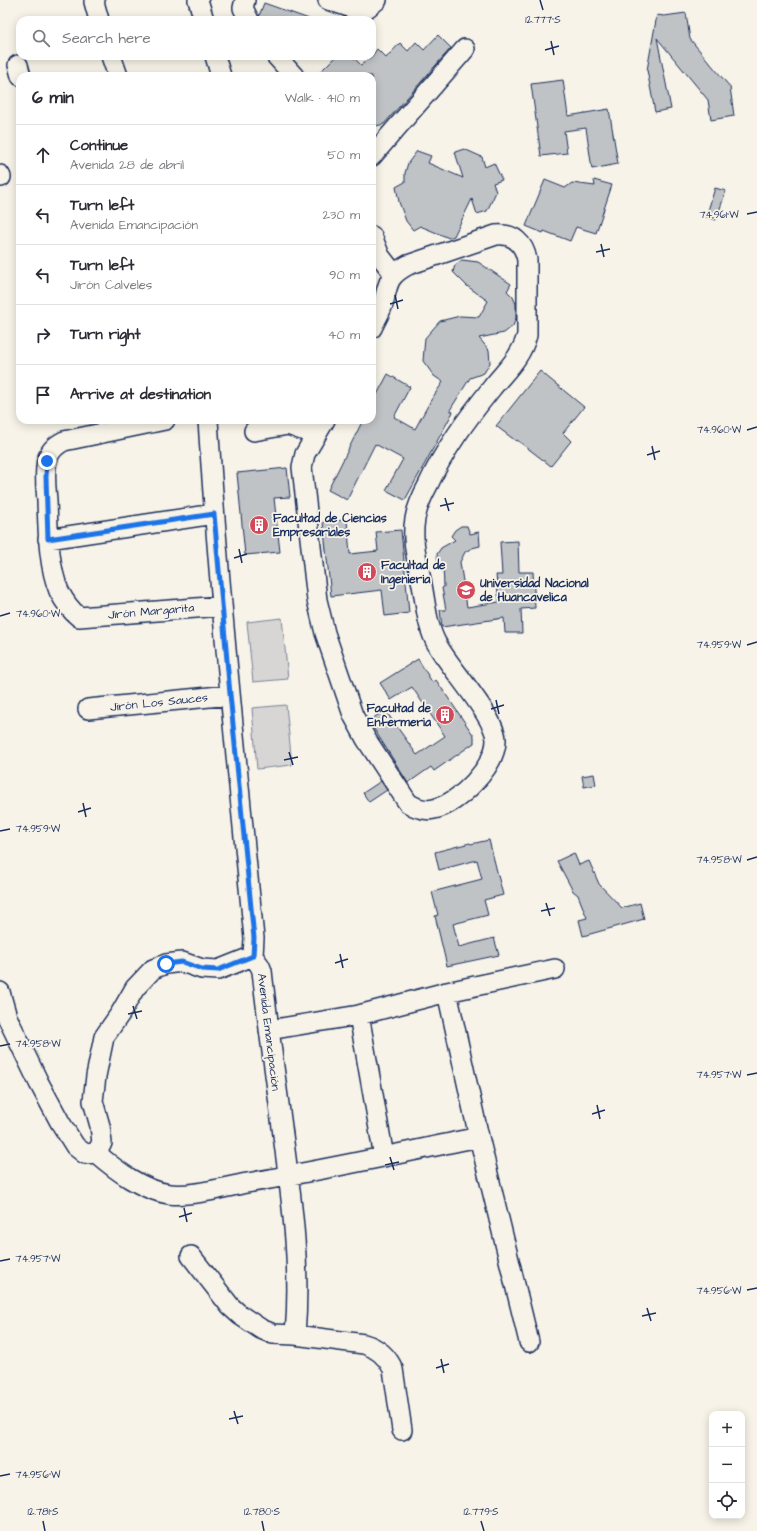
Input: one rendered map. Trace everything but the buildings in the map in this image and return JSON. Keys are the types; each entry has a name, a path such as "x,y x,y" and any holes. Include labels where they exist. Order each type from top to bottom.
{"street":[{"path":"95,0 94,2 98,16"},
{"path":"198,0 203,16"},
{"path":"245,0 243,8 247,16"},
{"path":"328,0 352,8 367,8 376,0"},
{"path":"376,151 465,49"},
{"path":"112,60 117,72"},
{"path":"216,60 220,72"},
{"path":"280,60 290,72"},
{"path":"254,431 288,425 321,428 305,454 302,467 317,600 325,633 353,715 370,745 408,803 426,810 439,808 463,792 478,777 493,757 496,740 492,724 442,653 432,635 415,545 415,520 419,504 436,466 465,423 521,352 527,335 527,260 524,248 516,239 506,235 496,235 408,265 394,274 386,287 384,301 376,319"},
{"path":"376,246 380,256 394,274"},
{"path":"96,1153 102,1143 100,1126 93,1101 96,1076 104,1037 120,1014 134,988 153,969 166,964 182,962 202,969 218,970 253,956 254,938 222,606 208,424"},
{"path":"116,425 64,441 58,444 50,453 47,461 46,477 48,539 214,514"},
{"name":"Jirón Margarita","path":"48,539 55,579 59,591 70,610 79,617 222,606"},
{"name":"Jirón Los Sauces","path":"88,709 230,694"},
{"name":"Avenida Emancipación","path":"253,956 262,972 289,1176 298,1278 295,1335"},
{"path":"269,1030 359,1015 447,992 555,969"},
{"path":"0,992 7,1017 17,1039 60,1122 75,1146 85,1154 96,1153 108,1164 135,1181 153,1190 170,1194 193,1193 289,1176 479,1137"},
{"path":"447,992 479,1137 529,1342"},
{"path":"359,1015 384,1157"},
{"path":"191,1256 221,1296 250,1323 273,1334 295,1335 364,1344 382,1353 391,1363 393,1369 402,1430"}],"shaded area":[{"path":"282,618 288,679 253,682 247,622"},
{"path":"286,705 292,765 257,769 252,708"}],"place":[{"name":"Facultad de Ciencias Empresariales","path":"259,525"},
{"name":"Facultad de Ingenieria","path":"367,572"},
{"name":"Universidad Nacional de Huancavelica","path":"466,590"},
{"name":"Facultad de Enfermeria","path":"445,715"}],"route":[{"path":"47,461 46,477 48,539 214,514 254,938 253,956 218,970 202,969 182,962 166,964"}]}
